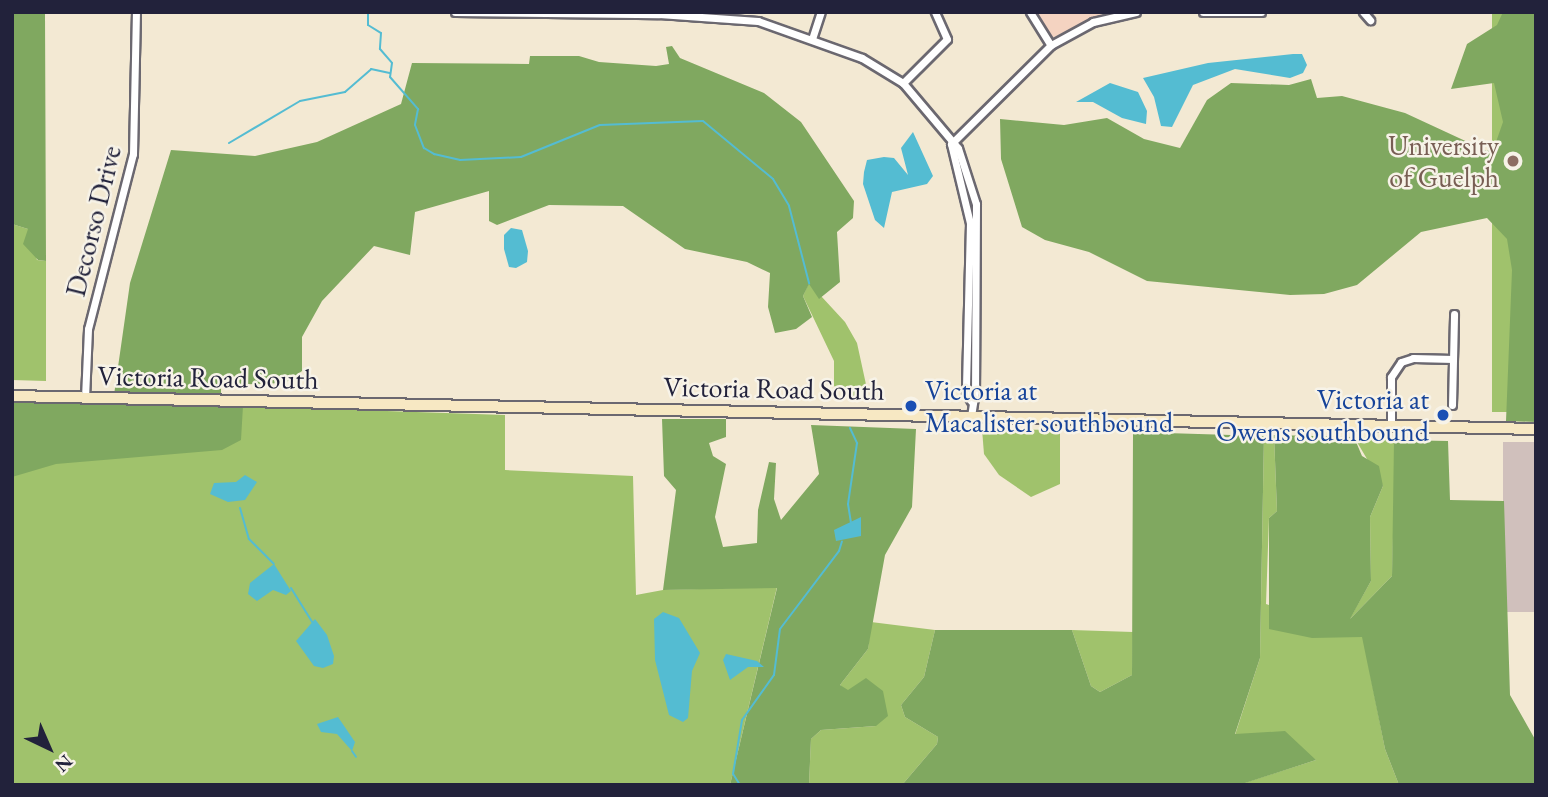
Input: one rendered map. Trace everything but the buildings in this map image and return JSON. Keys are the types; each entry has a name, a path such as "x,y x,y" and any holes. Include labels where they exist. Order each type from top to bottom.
{"main road":[{"name":"Victoria Road South","path":"12,396 1536,429"}],"street":[{"name":"Decorso Drive","path":"85,398 88,329 133,154 136,12"},
{"path":"455,12 730,15 758,21 812,39 879,66 903,83 964,163 976,204 971,415"},
{"path":"812,39 821,12"},
{"path":"903,83 947,39 935,12"},
{"path":"1030,12 1051,45"},
{"path":"951,144 1051,45 1093,22 1136,12"},
{"path":"1203,12 1261,12"},
{"path":"1363,12 1370,20"},
{"path":"1452,405 1454,314"},
{"path":"1391,425 1391,377 1401,362 1413,358 1453,359"}],"shaded area":[{"path":"1036,12 1107,12 1052,38"},
{"path":"1503,442 1536,442 1536,612 1503,612"}],"green space":[{"path":"12,12 45,12 46,261 38,260 23,244 28,229 12,224"},
{"name":"University of Guelph","path":"1492,12 1536,12 1536,412 1492,412"},
{"path":"1503,12 1536,12 1536,422 1506,421 1512,270 1507,239 1487,218 1421,232 1357,285 1324,294 1290,295 1147,281 1089,252 1045,240 1022,227 1001,159 1000,119 1064,125 1107,118 1144,139 1180,148 1207,100 1231,83 1289,85 1311,79 1317,98 1342,96 1405,113 1487,151 1496,142 1503,122 1494,83 1451,89 1467,44 1497,25"},
{"path":"672,46 680,58 764,93 801,122 854,201 853,218 837,232 840,282 819,299 809,284 803,296 812,317 796,329 775,333 768,307 770,273 747,262 685,249 623,206 549,205 497,225 489,221 489,191 415,212 410,255 374,246 322,301 302,337 302,371 285,383 221,385 221,406 243,406 241,440 222,450 56,464 12,477 12,401 113,402 130,283 171,150 255,156 317,142 401,104 412,63 529,64 530,56 579,56 599,62 656,66 669,64 666,47"},
{"path":"12,224 28,229 37,260 46,261 46,381 12,380"},
{"path":"809,283 845,322 857,343 867,389 850,398 834,386 834,361 803,296"},
{"path":"243,406 505,415 505,470 633,476 636,595 663,590 777,587 730,785 12,785 12,463 225,443"},
{"path":"662,419 726,419 726,437 709,443 713,456 726,464 715,517 723,547 757,543 758,510 769,462 776,463 774,499 781,520 819,474 811,425 916,429 912,507 885,555 868,649 840,685 848,690 866,678 883,691 888,716 876,726 821,730 811,739 809,785 730,785 777,588 663,590 676,490 664,476"},
{"path":"982,429 1060,430 1060,484 1031,497 999,475 984,454"},
{"path":"1133,432 1264,436 1260,658 1235,734 1285,731 1316,760 1239,785 902,785 937,744 938,737 905,717 901,705 924,677 935,630 1072,630 1091,686 1100,692 1132,675"},
{"path":"1274,435 1277,511 1269,518 1266,604 1363,637 1385,749 1399,785 1238,785 1316,760 1235,735 1260,658 1264,436"},
{"path":"1274,435 1354,437 1362,456 1379,466 1383,486 1370,517 1371,581 1350,619 1392,576 1394,440 1448,441 1450,500 1504,501 1510,695 1536,741 1536,785 1399,785 1385,749 1362,637 1312,638 1269,629 1269,518 1277,511"},
{"path":"1354,437 1394,440 1392,576 1349,620 1371,581 1370,517 1383,486"},
{"path":"871,622 935,630 924,677 901,705 905,717 938,737 937,744 902,785 809,785 811,739 821,730 876,726 840,685 868,649"},
{"path":"1072,630 1133,632 1132,675 1100,692 1091,686"}],"water":[{"path":"1302,54 1307,65 1303,73 1290,78 1235,69 1193,85 1172,127 1161,126 1154,97 1143,78 1208,63"},
{"path":"1110,83 1138,92 1147,111 1146,124 1122,118 1093,102 1076,102"},
{"path":"913,132 933,176 927,184 892,192 884,228 875,220 863,184 867,160 894,158 908,175 901,148"},
{"path":"511,228 522,230 528,251 527,262 516,268 509,267 504,249 504,235"},
{"path":"245,475 257,482 245,500 228,502 210,494 214,483 236,482"},
{"path":"861,517 861,536 836,541 834,530"},
{"path":"274,564 291,591 286,595 273,590 257,601 248,594 250,583"},
{"path":"663,612 679,618 700,653 692,671 688,718 683,722 669,715 655,660 654,619"},
{"path":"315,619 327,635 334,656 333,664 323,668 314,666 296,641"},
{"path":"726,654 757,661 764,667 748,667 730,680 723,660"},
{"path":"338,717 355,742 352,751 337,734 321,732 317,724"}],"waterway":[{"path":"368,12 368,25 381,33 380,49 392,63 390,77 418,109 415,125 424,148 434,154 460,160 521,157 600,125 703,121 773,179 789,206 809,283"},
{"path":"229,143 300,101 345,92 371,69 390,73"},
{"path":"850,428 857,443 848,504 851,522"},
{"path":"240,508 249,539 274,564"},
{"path":"740,785 733,774 742,720 774,675 780,629 839,551 842,541"},
{"path":"291,588 312,622"},
{"path":"352,751 356,757"}],"place":[{"name":"University of Guelph","path":"1513,161"},
{"name":"Victoria at Macalister southbound","path":"911,406"},
{"name":"Victoria at Owens southbound","path":"1443,415"}]}
